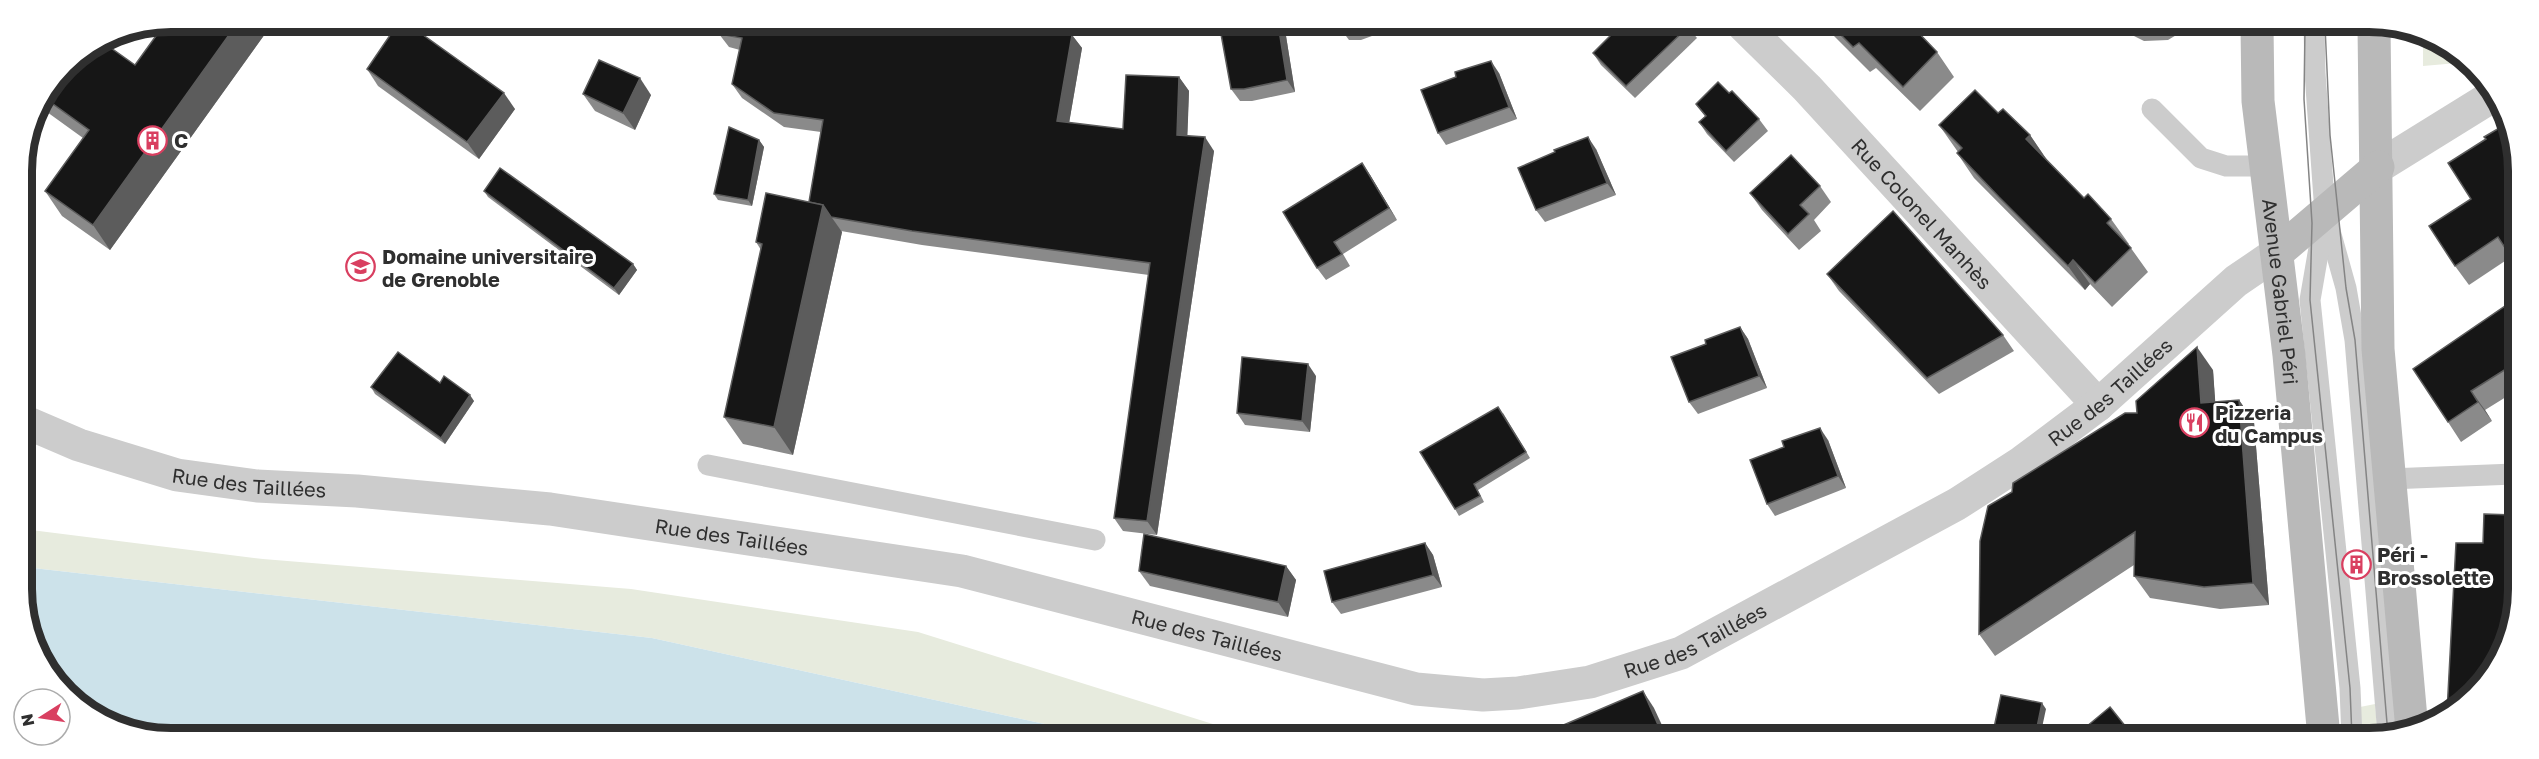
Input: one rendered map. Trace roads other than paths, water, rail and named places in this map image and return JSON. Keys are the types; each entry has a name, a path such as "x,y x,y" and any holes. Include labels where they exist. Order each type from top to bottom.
{"main road":[{"name":"Avenue Gabriel Péri","path":"2257,32 2257,85 2277,253 2323,727"},
{"path":"2374,32 2378,166 2376,309 2411,721"},
{"path":"2277,253 2378,166"}],"street":[{"name":"Rue Colonel Manhès","path":"1750,32 1807,88 2098,405"},
{"path":"2378,166 2487,99"},
{"name":"Rue des Taillées","path":"32,425 79,446 177,475 257,486 368,492 550,509 962,571 1416,689 1483,695 1590,682 1682,653 1957,504 2022,462 2098,405 2236,281 2277,253"}],"lane":[{"name":"Avenue Gabriel Péri","path":"2314,32 2325,213 2346,288 2355,340 2387,726"},
{"path":"2152,109 2200,158 2226,166 2265,166"},
{"name":"Avenue Gabriel Péri","path":"2325,213 2310,300 2349,676 2351,727"},
{"path":"708,465 1095,540"},
{"path":"2389,479 2508,474"}],"water":[{"path":"32,568 652,638 1061,728 171,728 153,726 117,717 93,704 66,680 55,666 39,633 34,615"}],"tram line":[{"path":"2305,32 2304,99 2312,223 2310,300 2350,688 2352,727"},
{"path":"2325,32 2330,135 2346,288 2355,340 2387,726"}],"place":[{"name":"C","path":"153,140"},
{"name":"Domaine universitaire de Grenoble","path":"361,267"},
{"name":"Pizzeria du Campus","path":"2194,423"},
{"name":"Péri - Brossolette","path":"2356,565"}]}
